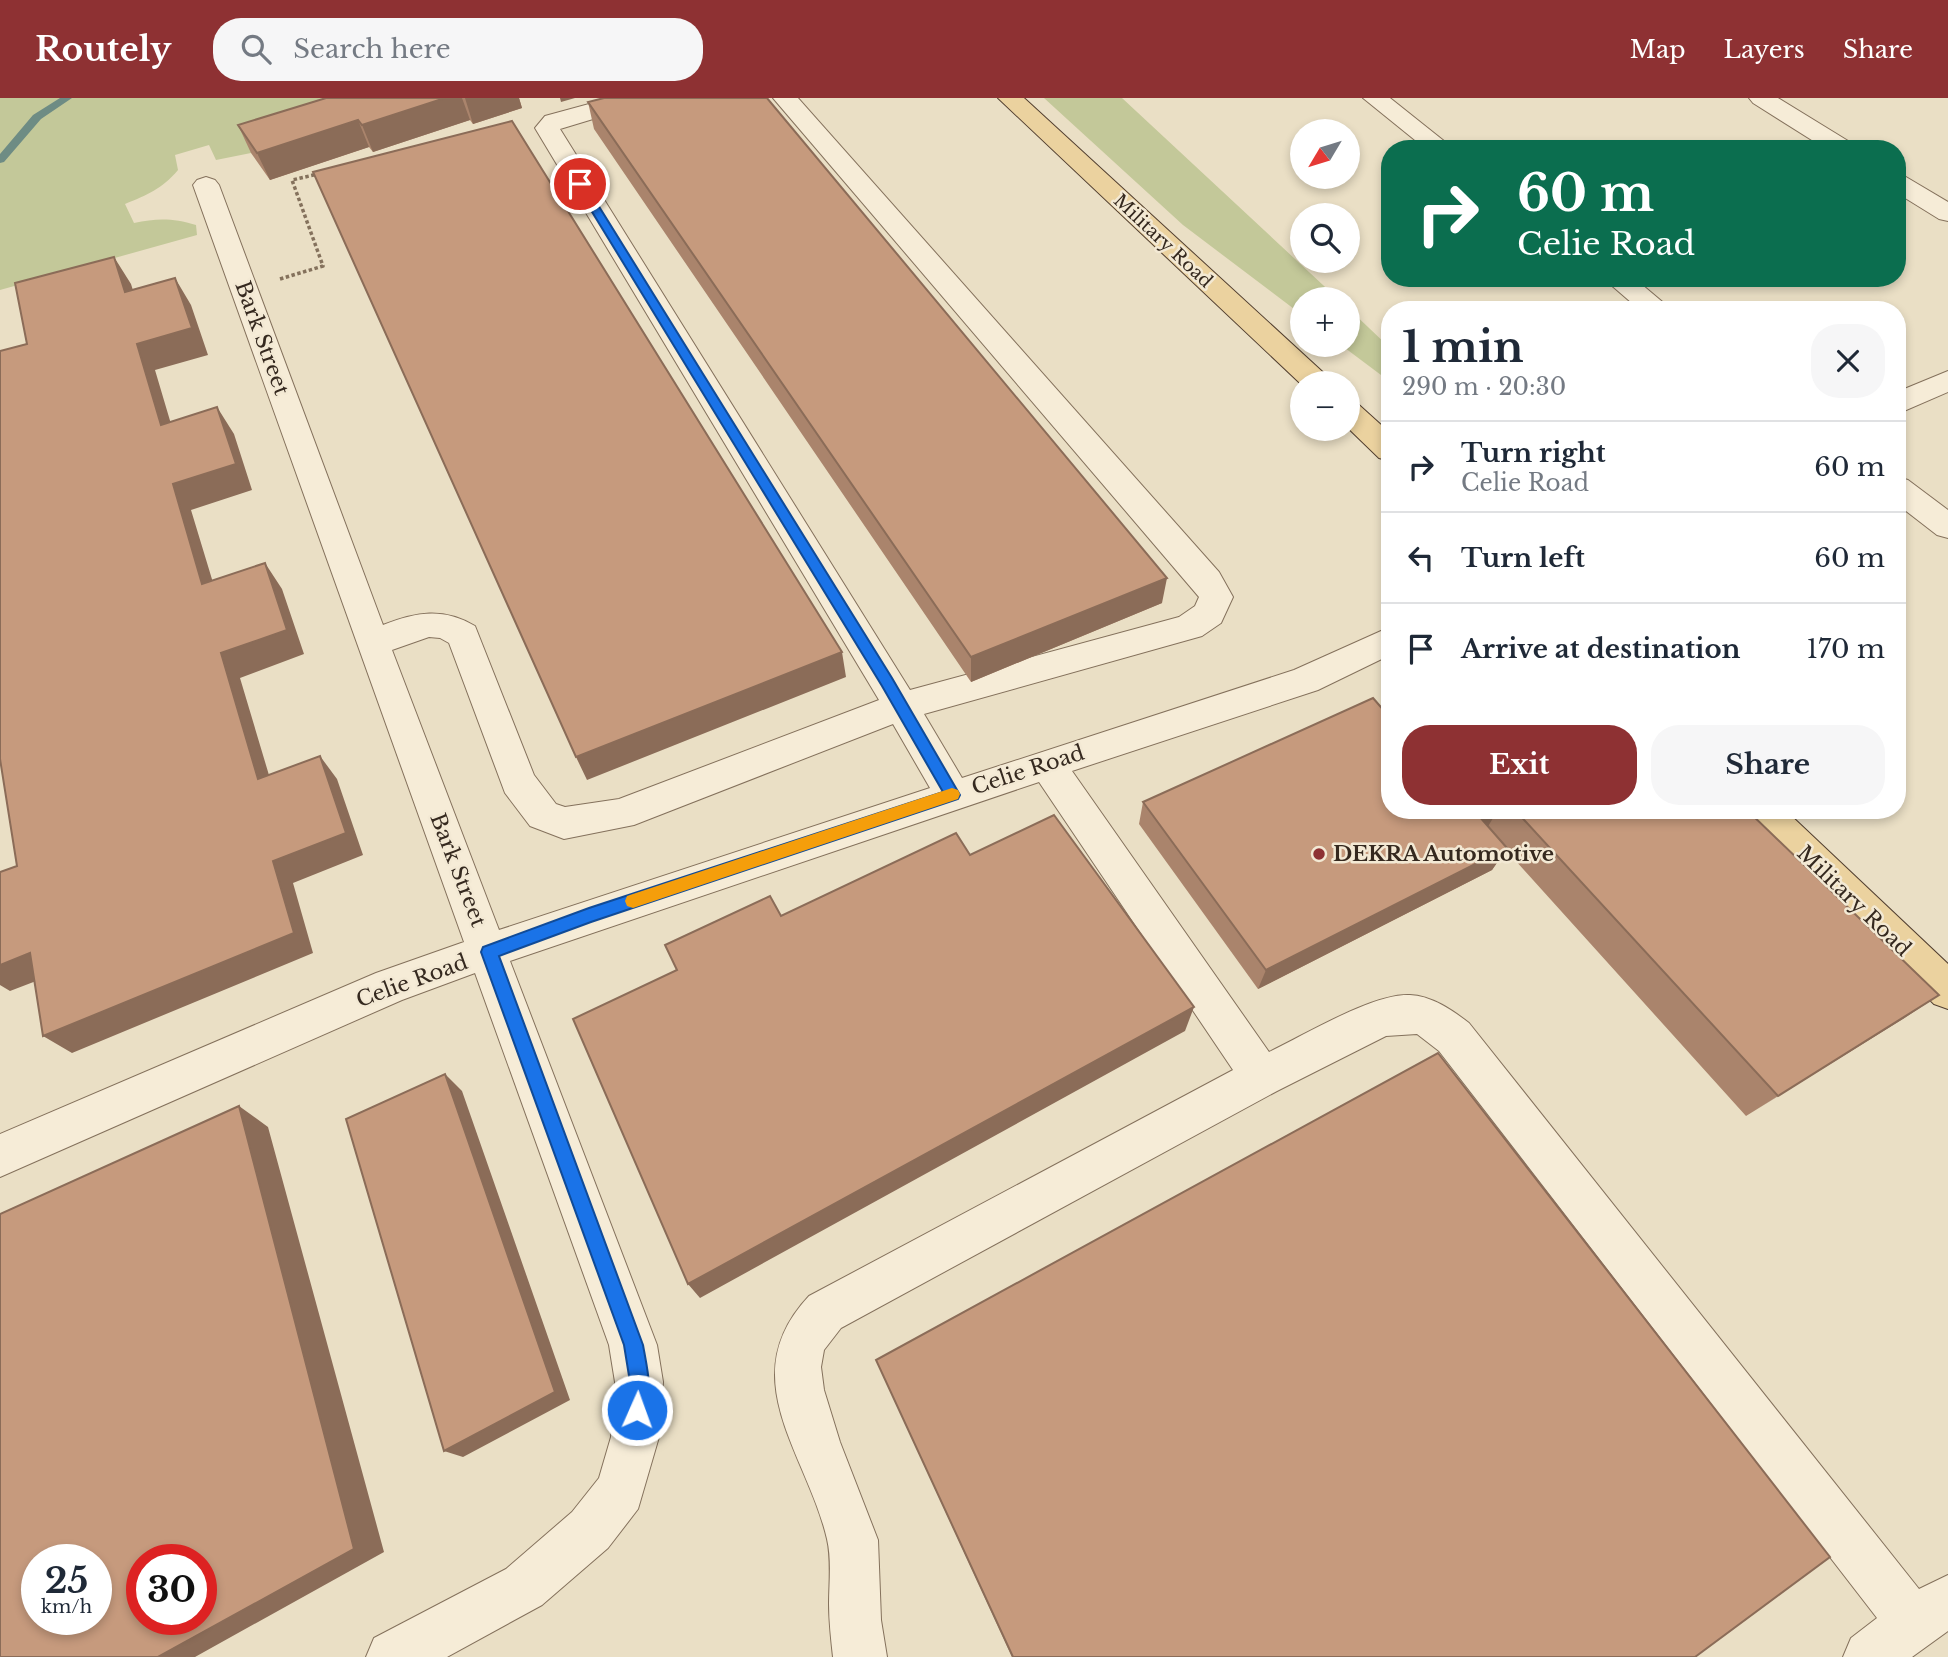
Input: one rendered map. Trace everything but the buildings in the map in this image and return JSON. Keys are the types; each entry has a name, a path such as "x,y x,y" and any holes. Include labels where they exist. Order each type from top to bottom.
{"main road":[{"name":"Military Road","path":"1010,98 1304,371"},
{"path":"1360,423 1381,443"},
{"name":"Military Road","path":"1769,819 1948,991"}],"street":[{"path":"638,98 554,121 547,128 953,795"},
{"path":"373,644 416,625 436,622 452,627 463,635 518,782 542,816 564,823 621,814 901,706 1190,627 1209,614 1216,597 1208,580 785,98"},
{"path":"1374,98 1431,140"},
{"path":"1761,98 1829,140"},
{"name":"Bark Street","path":"206,185 373,644 634,1345 639,1382 636,1423 620,1491 590,1530 524,1587 422,1650"},
{"path":"1906,187 1948,213"},
{"path":"1628,287 1646,301"},
{"path":"1906,400 1948,380"},
{"path":"1906,495 1948,527"},
{"name":"Celie Road","path":"0,1156 390,986 589,915 1306,680 1381,644"},
{"path":"1047,764 1262,1077"},
{"path":"860,1657 855,1615 854,1542 845,1512 801,1402 798,1374 800,1347 810,1329 825,1312 1262,1077 1393,1014 1417,1013 1437,1022 1454,1037 1930,1612 1870,1657"}],"path":[{"path":"245,290 323,266 292,180 317,174"}],"green space":[{"path":"0,98 424,98 251,153 216,160 209,145 175,155 178,170 172,177 154,191 125,204 134,223 180,221 196,225 197,235 0,290"},
{"path":"1044,98 1122,98 1290,254 1290,273 1310,273 1325,287 1290,287 1290,306 1183,225"},
{"path":"1360,319 1381,339 1381,375 1357,357 1360,357"}],"waterway":[{"path":"0,160 37,117 67,98"}],"slow traffic":[{"path":"633,901 952,794"}],"place":[{"name":"DEKRA Automotive","path":"1319,854"}],"route":[{"path":"580,184 887,682 953,795 589,915 489,952 634,1345 639,1382 637,1410"}]}
